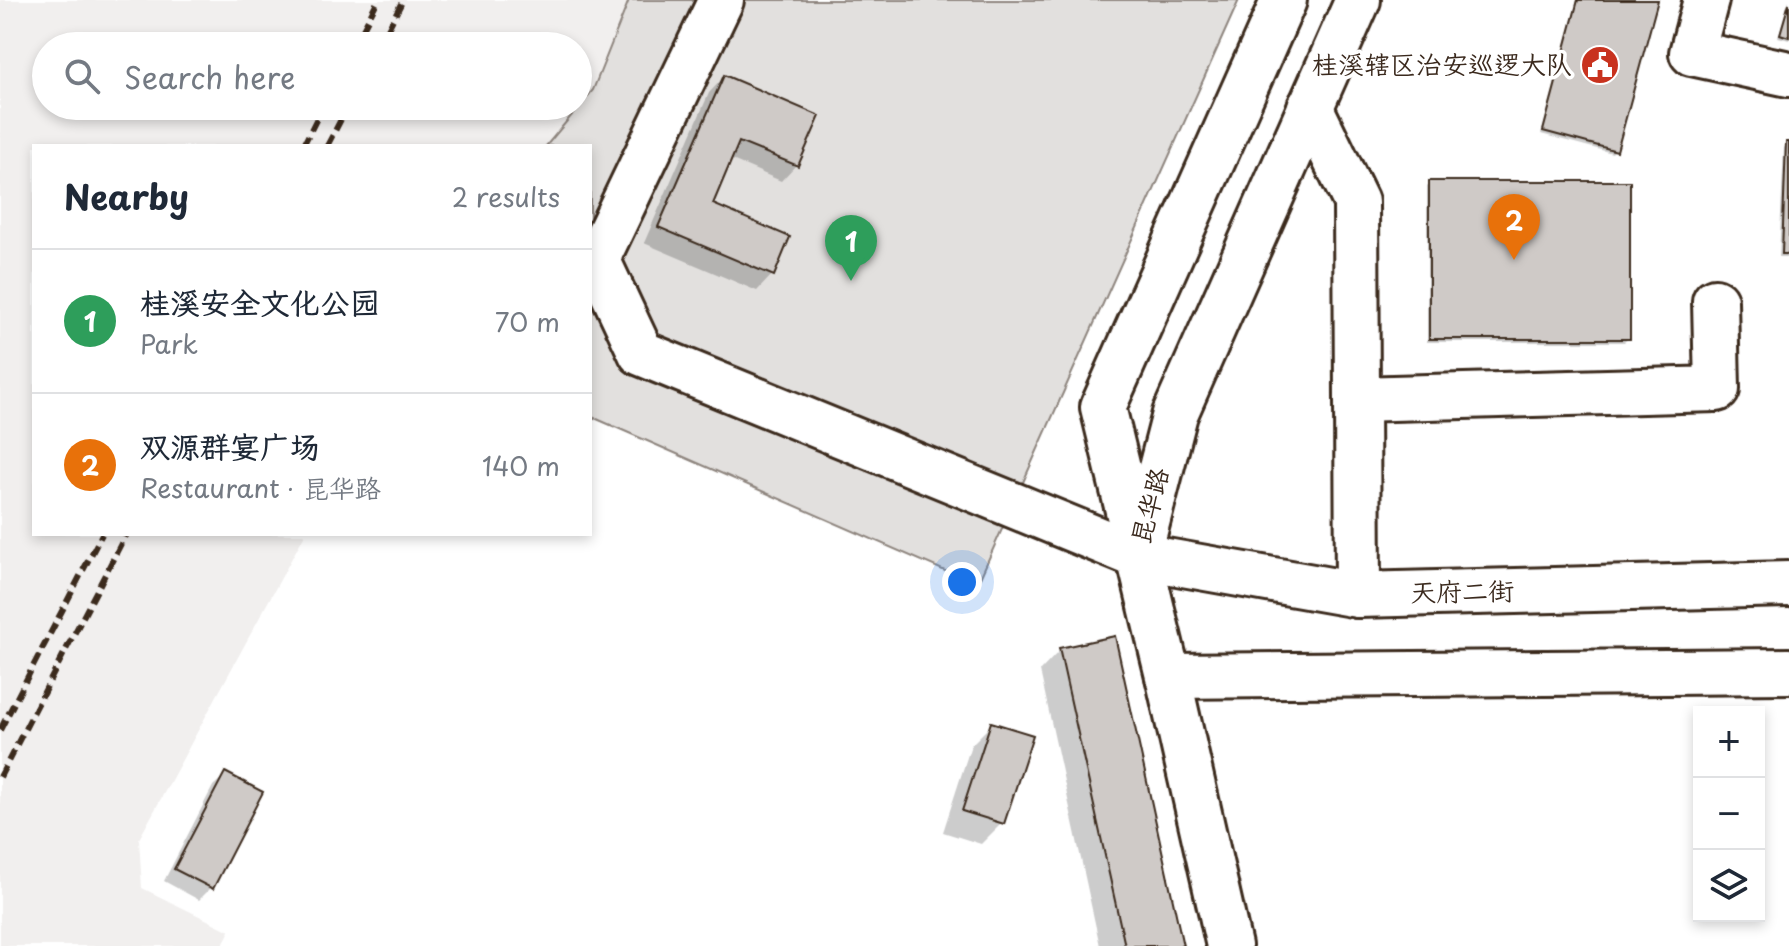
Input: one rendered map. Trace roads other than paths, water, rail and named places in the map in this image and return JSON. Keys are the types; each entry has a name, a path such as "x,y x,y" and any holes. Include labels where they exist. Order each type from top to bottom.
{"main road":[{"name":"天府二街","path":"721,0 597,259 641,353 1138,556 1358,595 1789,584"},
{"name":"昆华路","path":"1138,556 1103,407 1284,0"},
{"name":"昆华路","path":"1138,556 1175,414 1358,0"},
{"path":"1706,0 1692,53 1789,74"},
{"path":"1310,107 1356,202 1358,595"},
{"path":"1357,399 1717,389 1715,301"},
{"path":"1138,556 1229,946"},
{"path":"1168,676 1789,671"}],"railway":[{"path":"361,32 378,0"},
{"path":"386,32 403,0"},
{"path":"304,144 316,120"},
{"path":"328,144 341,120"},
{"path":"0,730 101,536"},
{"path":"0,777 125,536"}],"place":[{"name":"桂溪辖区治安巡逻大队","path":"1600,65"},
{"name":"双源群宴广场","path":"1514,260"},
{"name":"桂溪安全文化公园","path":"851,281"}]}
